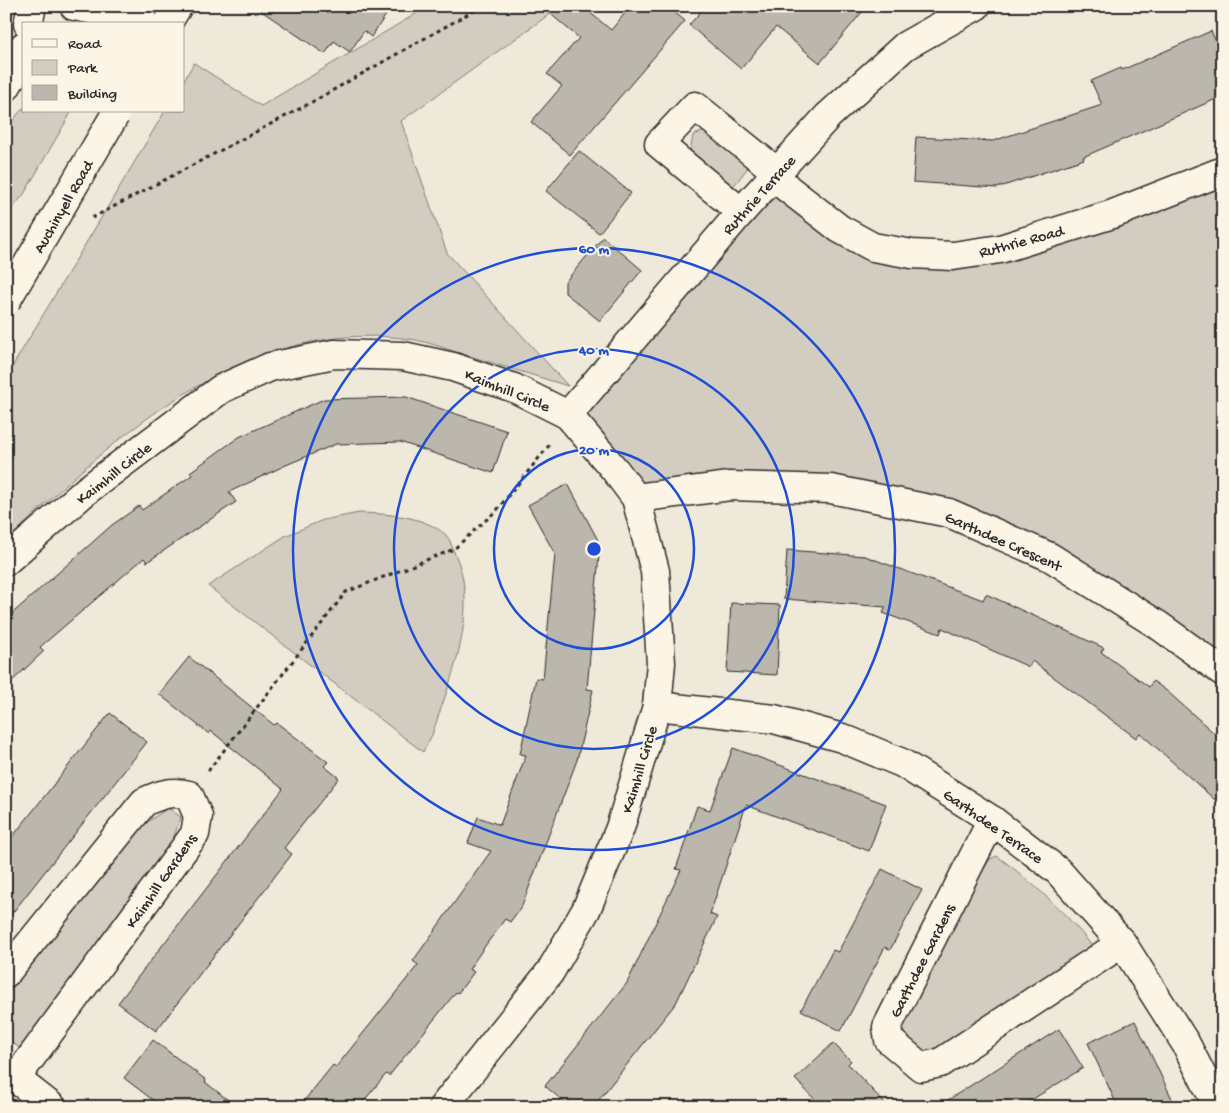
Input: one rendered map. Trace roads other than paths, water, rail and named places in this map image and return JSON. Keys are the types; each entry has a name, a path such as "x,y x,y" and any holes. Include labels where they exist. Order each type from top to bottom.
{"street":[{"path":"28,22 32,6"},
{"path":"74,6 124,16 140,22"},
{"path":"168,22 178,6"},
{"name":"Ruthrie Terrace","path":"568,414 741,212 828,116 905,46 976,6"},
{"path":"6,87 21,62 22,57"},
{"name":"Ruthrie Road","path":"741,212 659,144 695,106 767,164 788,188 840,229 873,247 912,254 953,256 1000,249 1114,214 1223,171"},
{"name":"Auchinyell Road","path":"6,301 116,113"},
{"name":"Kaimhill Circle","path":"6,561 87,490 221,389 270,367 334,354 403,356 453,366 514,388 568,414 636,498 655,571 661,664 657,706 620,828 586,910 550,972 443,1107"},
{"name":"Garthdee Crescent","path":"636,498 730,486 831,489 949,513 1050,557 1158,625 1223,672"},
{"name":"Garthdee Terrace","path":"657,706 774,719 842,738 902,763 992,820 1058,871 1122,943 1186,1044 1218,1107"},
{"name":"Kaimhill Gardens","path":"6,973 144,802 171,792 189,795 198,816 195,834 11,1074"},
{"name":"Garthdee Gardens","path":"992,820 887,1027 889,1040 921,1067 940,1063 1122,943"},
{"path":"11,1074 52,1107"}]}
